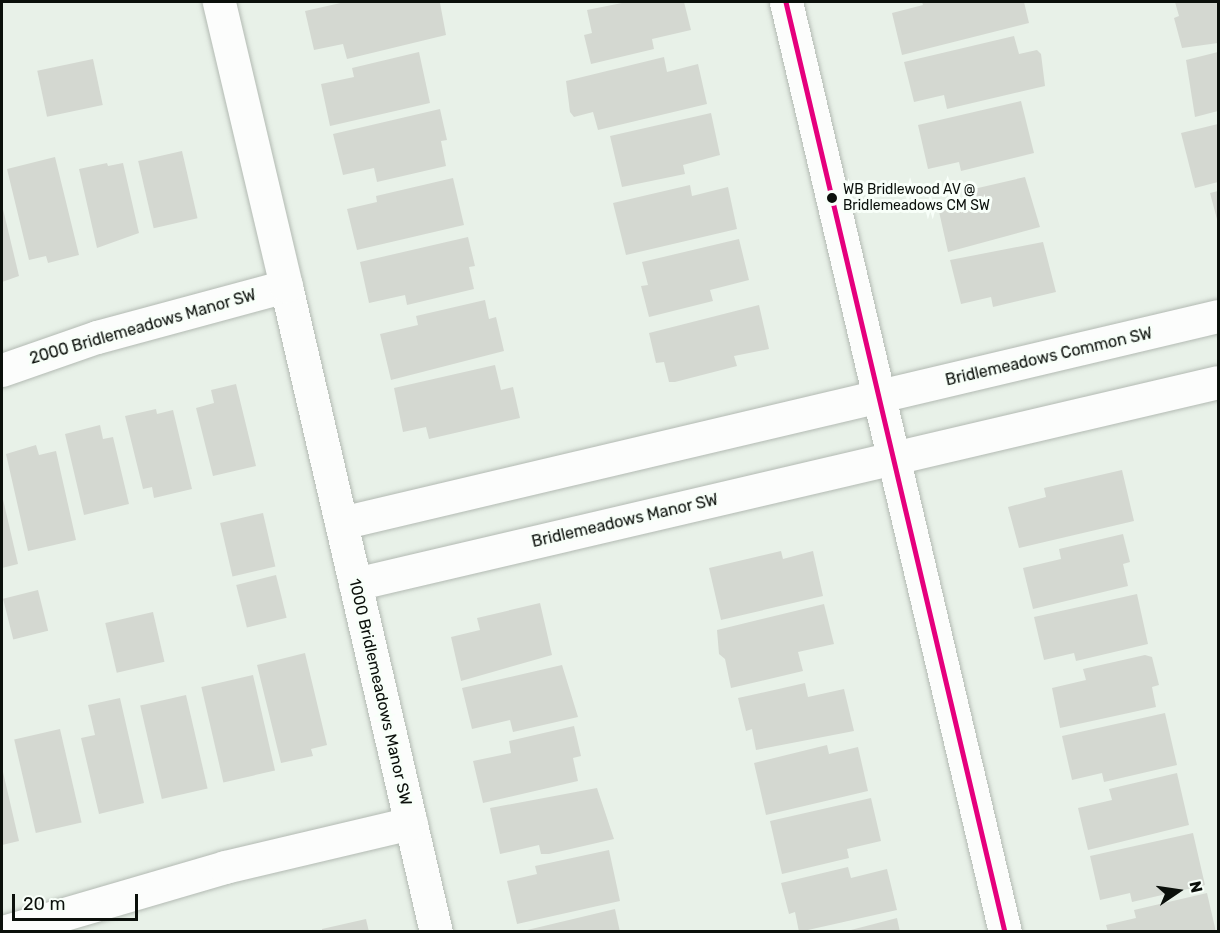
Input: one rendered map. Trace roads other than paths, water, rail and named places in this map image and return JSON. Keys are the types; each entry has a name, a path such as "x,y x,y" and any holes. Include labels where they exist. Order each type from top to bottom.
{"street":[{"path":"219,2 353,573"},
{"path":"786,2 1005,932"},
{"name":"2000 Bridlemeadows Manor SW","path":"2,370 97,336 286,286"},
{"name":"Bridlemeadows Common SW","path":"879,397 1218,316"},
{"path":"894,458 1218,382"},
{"path":"341,523 879,397"},
{"name":"Bridlemeadows Manor SW","path":"353,573 894,458"},
{"name":"1000 Bridlemeadows Manor SW","path":"353,573 436,932"},
{"name":"1000 Bridlemeadows Manor SW","path":"3,932 225,867 411,823"}],"place":[{"name":"WB Bridlewood AV @ Bridlemeadows CM SW","path":"832,198"}]}
